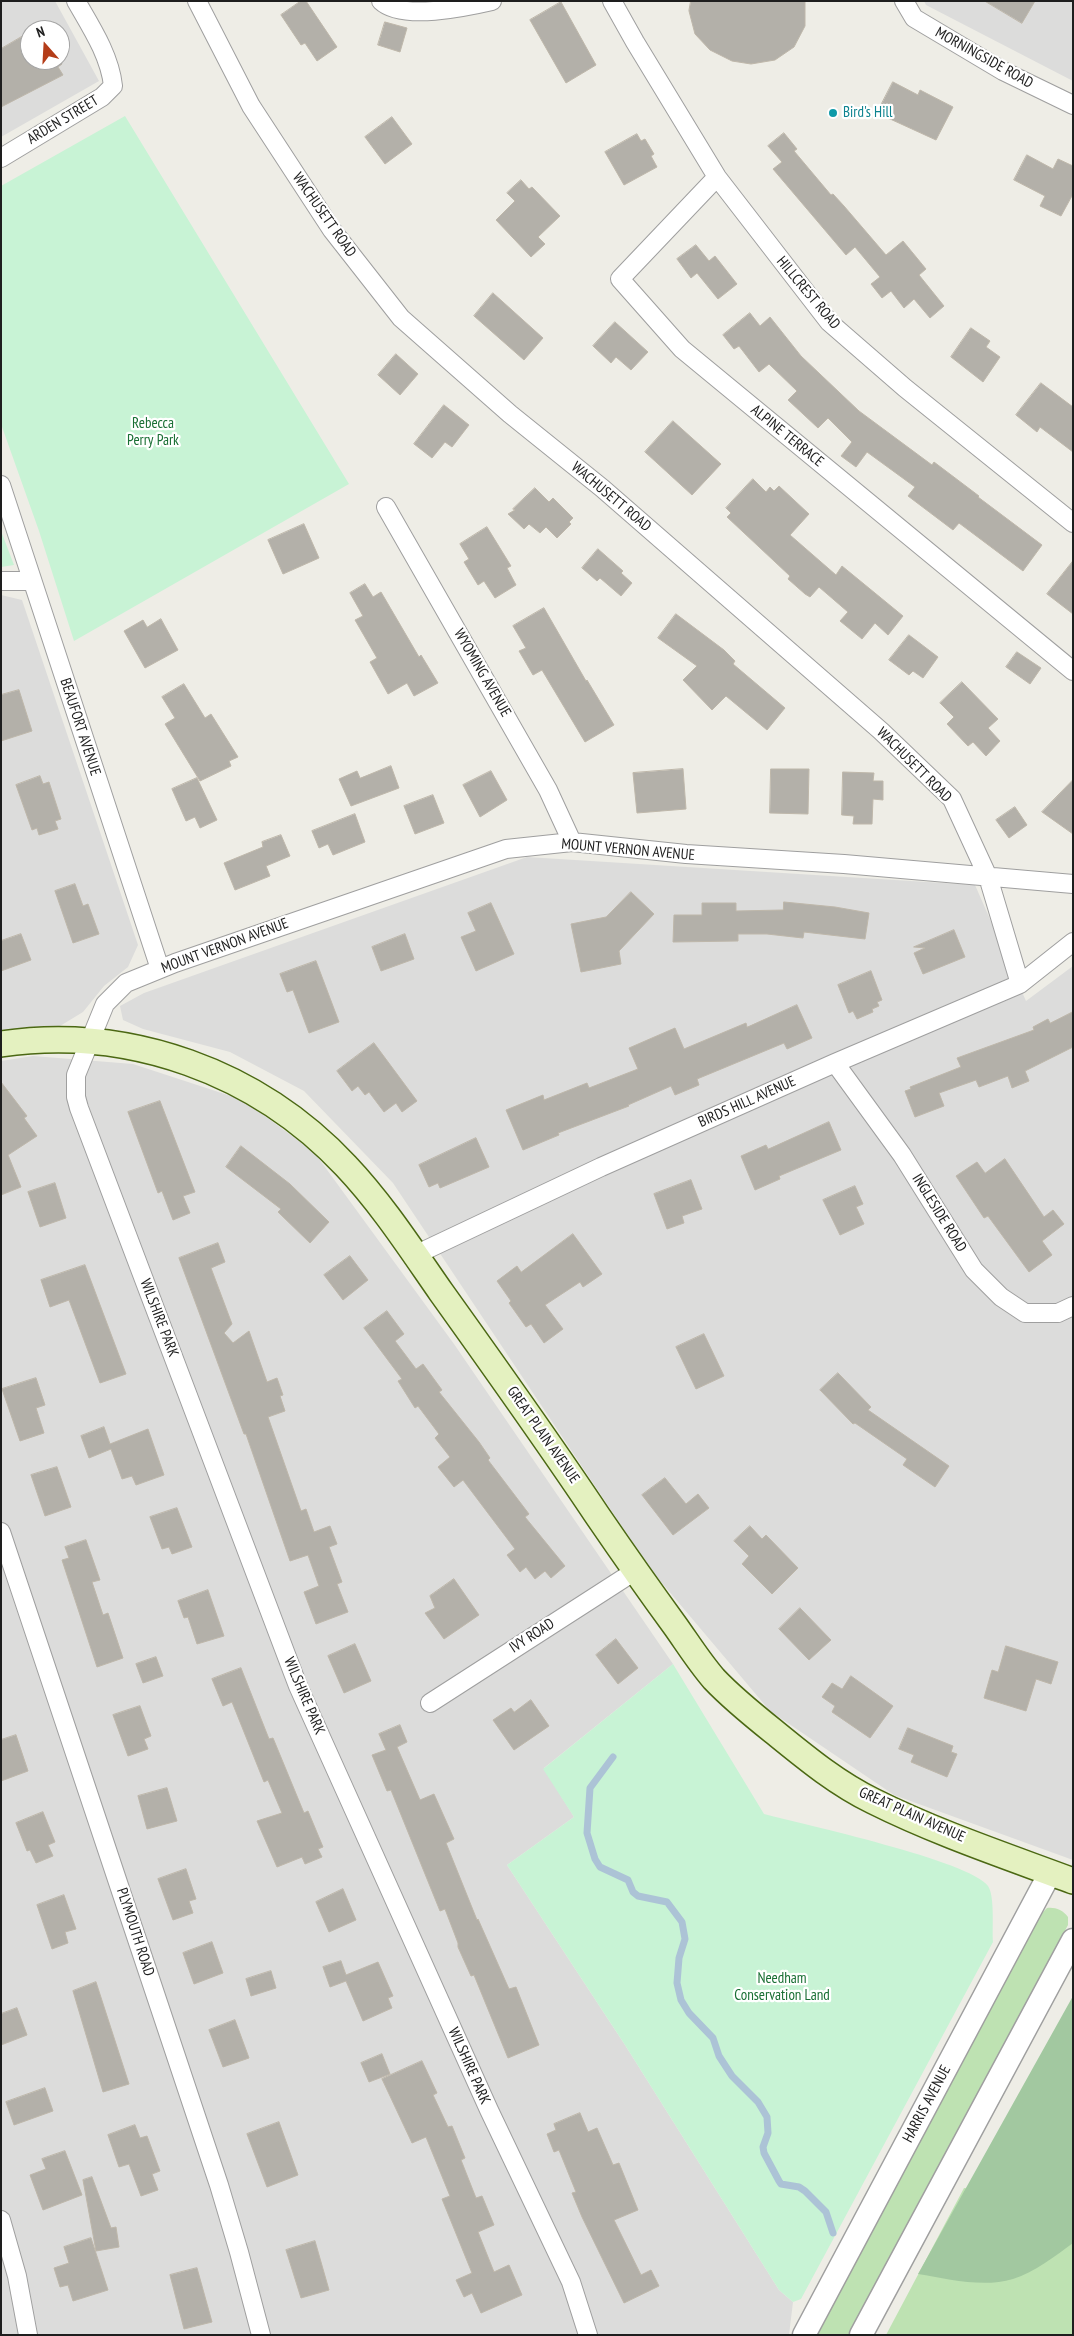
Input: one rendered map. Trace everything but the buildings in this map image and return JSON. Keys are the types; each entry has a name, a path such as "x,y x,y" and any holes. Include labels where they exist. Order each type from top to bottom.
{"main road":[{"name":"GREAT PLAIN AVENUE","path":"1,1044 43,1040 88,1041 166,1055 215,1072 262,1097 311,1132 349,1168 415,1255 541,1431 635,1571 715,1680 754,1716 817,1767 872,1800 945,1832 1062,1877"}],"street":[{"name":"ARDEN STREET","path":"1,158 102,97 113,86 112,74 96,36 76,1"},
{"name":"WACHUSETT ROAD","path":"197,1 251,106 332,230 401,318 510,414 602,488 888,738 952,799 988,877 1020,984"},
{"path":"381,1 395,9 443,12 492,1"},
{"name":"HILLCREST ROAD","path":"612,1 634,42 717,177 829,322 905,388 1073,524"},
{"name":"MORNINGSIDE ROAD","path":"904,1 914,18 1003,71 1073,105"},
{"name":"ALPINE TERRACE","path":"717,177 620,279 682,349 1073,671"},
{"name":"BEAUFORT AVENUE","path":"1,485 160,969"},
{"name":"WYOMING AVENUE","path":"386,507 539,774 572,842"},
{"path":"1,581 32,581"},
{"name":"MOUNT VERNON AVENUE","path":"88,1041 98,1016 110,996 126,984 160,969 506,848 572,842 686,854 844,864 1073,884"},
{"name":"BIRDS HILL AVENUE","path":"415,1255 601,1167 835,1063 1020,984 1073,942"},
{"name":"WILSHIRE PARK","path":"88,1041 76,1074 76,1097 79,1108 298,1686 489,2110 571,2282 588,2335"},
{"name":"INGLESIDE ROAD","path":"835,1063 902,1155 974,1270 1001,1297 1025,1313 1058,1313 1073,1306"},
{"name":"PLYMOUTH ROAD","path":"1,1532 222,2194 261,2335"},
{"name":"IVY ROAD","path":"430,1703 635,1571"},
{"name":"HARRIS AVENUE","path":"804,2335 1062,1877"},
{"path":"861,2335 1073,1940"},
{"path":"1,2220 16,2276 28,2335"}],"shaded area":[{"path":"1,1 55,1 65,20 20,20 20,70 70,70 70,28 99,81 1,137"},
{"path":"924,1 1073,1 1073,81 926,5"},
{"path":"1,595 22,600 138,945 128,967 104,986 83,1012 60,1026 1,1034"},
{"path":"527,857 975,885 1026,1001 1073,966 1073,1860 894,1795 770,1711 651,1570 393,1183 304,1091 230,1052 143,1029 123,1020 120,1006 144,993"},
{"path":"33,1056 133,1064 243,1100 314,1152 454,1344 673,1664 544,1768 574,1817 507,1865 625,2045 779,2290 793,2302 789,2335 1,2335 1,1061"}],"green space":[{"name":"Rebecca Perry Park","path":"125,116 349,484 74,641 39,531 1,424 1,186"},
{"path":"1,531 14,565 1,567"},
{"name":"Needham Conservation Land","path":"673,1664 764,1814 884,1844 951,1866 975,1876 988,1886 992,1897 993,1942 801,2299 793,2302 779,2290 625,2045 507,1865 574,1817 543,1769"},
{"path":"1047,1908 1064,1912 1068,1917 1068,1925 850,2335 816,2335 1042,1913"},
{"path":"1073,1996 1073,2243 1029,2272 1002,2282 965,2282 918,2274"},
{"path":"964,2188 1073,2202 1073,2335 886,2335"}],"waterway":[{"path":"613,1757 590,1788 587,1833 595,1859 600,1867 628,1880 633,1892 638,1896 667,1902 682,1922 685,1939 679,1958 677,1983 681,2000 689,2013 713,2038 719,2056 732,2076 758,2102 767,2117 768,2133 763,2147 764,2153 779,2181 781,2184 799,2187 805,2191 826,2212 833,2233"}],"place":[{"name":"Bird's Hill","path":"833,113"}]}
